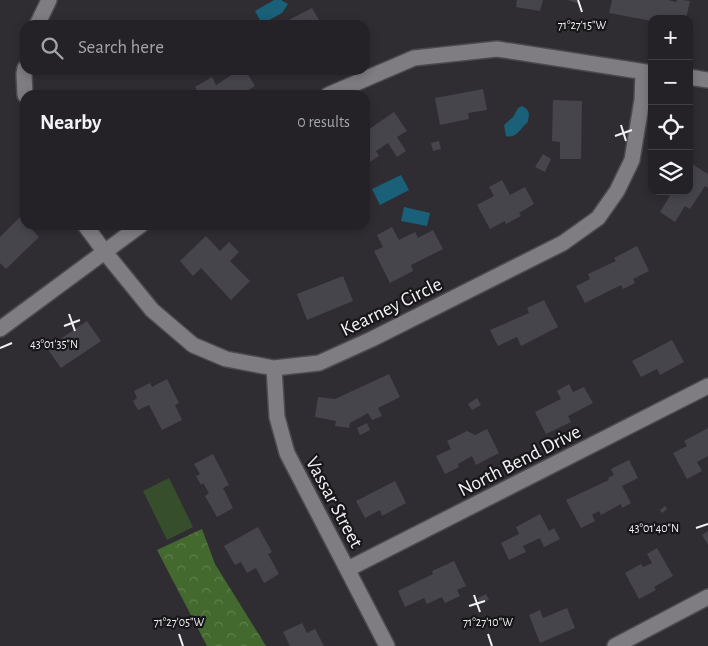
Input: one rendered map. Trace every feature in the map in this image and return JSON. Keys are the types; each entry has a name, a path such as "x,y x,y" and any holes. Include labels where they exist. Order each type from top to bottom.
{"street":[{"path":"39,20 49,0"},
{"path":"340,90 414,58 497,49 647,72"},
{"name":"Kearney Circle","path":"89,230 152,310 193,345 226,359 274,368 318,363 372,339 563,243 598,218 617,191 632,160 647,72"},
{"path":"24,75 25,90"},
{"path":"693,78 708,80"},
{"path":"0,329 134,230"},
{"name":"Vassar Street","path":"274,368 277,417 287,453 387,646"},
{"name":"North Bend Drive","path":"348,569 708,386"},
{"path":"615,646 708,597"}],"green space":[{"path":"169,478 193,527 167,540 143,491"},
{"path":"202,529 215,564 266,646 207,646 157,550"}],"water":[{"path":"274,0 281,0 288,4 282,13 269,20 260,20 255,11"},
{"path":"522,106 527,109 529,114 528,122 513,136 506,136 504,125 513,117 518,108"},
{"path":"401,175 409,190 380,205 372,189"},
{"path":"404,207 430,213 427,226 401,221"}],"building":[{"path":"517,0 543,0 540,11 516,7"},
{"path":"567,0 579,0 578,3"},
{"path":"612,0 690,1 687,15 648,15 648,20 609,13"},
{"path":"312,8 319,20 289,20"},
{"path":"231,75 248,75 255,86 248,90 197,90 195,87 212,77 216,85"},
{"path":"483,89 487,110 468,113 469,119 440,125 435,98"},
{"path":"553,100 582,101 581,159 560,159 560,142 552,141"},
{"path":"394,112 407,131 397,137 406,151 397,157 388,143 376,151 379,156 370,162 370,129"},
{"path":"439,141 441,149 433,151 431,143"},
{"path":"543,154 551,159 545,172 535,167"},
{"path":"693,165 708,174 708,188 705,186 690,209 685,206 675,222 660,212 670,195 693,195"},
{"path":"502,180 510,195 525,187 534,204 519,213 521,216 506,224 505,221 490,229 477,205 494,196 489,187"},
{"path":"20,217 20,230 33,230 39,237 6,269 0,263 0,237"},
{"path":"392,227 399,240 415,232 418,238 433,230 443,249 411,265 413,271 390,283 374,251 383,247 377,235"},
{"path":"206,236 220,251 229,242 239,252 230,261 250,281 231,300 201,268 193,276 180,261"},
{"path":"637,246 649,271 633,279 635,283 623,289 621,285 585,303 576,286 590,279 588,274 616,261 614,258"},
{"path":"343,276 353,301 307,320 297,294"},
{"path":"544,300 558,327 521,346 517,337 498,346 490,330 529,313 527,308"},
{"path":"87,321 101,341 61,368 47,348"},
{"path":"672,340 684,362 660,375 657,369 641,377 632,361"},
{"path":"389,374 400,397 378,408 382,416 372,420 368,413 350,423 349,428 335,426 336,421 315,417 318,397 335,399"},
{"path":"167,379 179,403 175,405 182,420 162,430 149,405 138,410 133,401 137,398 134,391 150,383 152,387"},
{"path":"569,384 573,392 584,387 593,403 568,416 571,422 546,434 535,412 561,399 557,391"},
{"path":"477,398 481,405 472,410 468,404"},
{"path":"367,423 370,430 360,435 357,428"},
{"path":"708,428 708,456 697,462 702,471 687,479 673,453 687,446 684,441"},
{"path":"487,429 499,453 476,465 472,456 458,464 459,467 445,474 436,456 451,449 447,441 467,431 475,435"},
{"path":"213,454 229,485 223,488 233,508 217,517 205,496 209,493 196,476 200,474 194,464"},
{"path":"629,460 638,478 622,486 631,503 622,508 621,504 601,515 599,511 592,515 595,521 581,528 566,500 609,480 608,478 614,475 611,469"},
{"path":"395,481 406,503 382,516 380,510 365,518 356,501"},
{"path":"665,506 667,509 662,513 660,510"},
{"path":"540,514 549,531 554,528 560,539 544,547 540,538 523,546 526,552 509,560 501,543 519,534 516,527"},
{"path":"258,527 272,552 268,554 279,574 264,583 256,568 247,573 241,562 235,565 224,546"},
{"path":"708,531 708,545 702,535"},
{"path":"657,548 673,576 654,587 656,590 639,599 625,573 641,564 643,567 652,563 647,554"},
{"path":"454,561 466,586 457,590 460,596 445,603 442,597 427,604 424,598 405,607 398,591 433,574 432,571"},
{"path":"486,594 489,600 480,603 478,598"},
{"path":"567,608 575,628 540,643 529,615 540,610 543,618"},
{"path":"302,623 307,633 315,629 324,646 290,646 283,632"}]}
